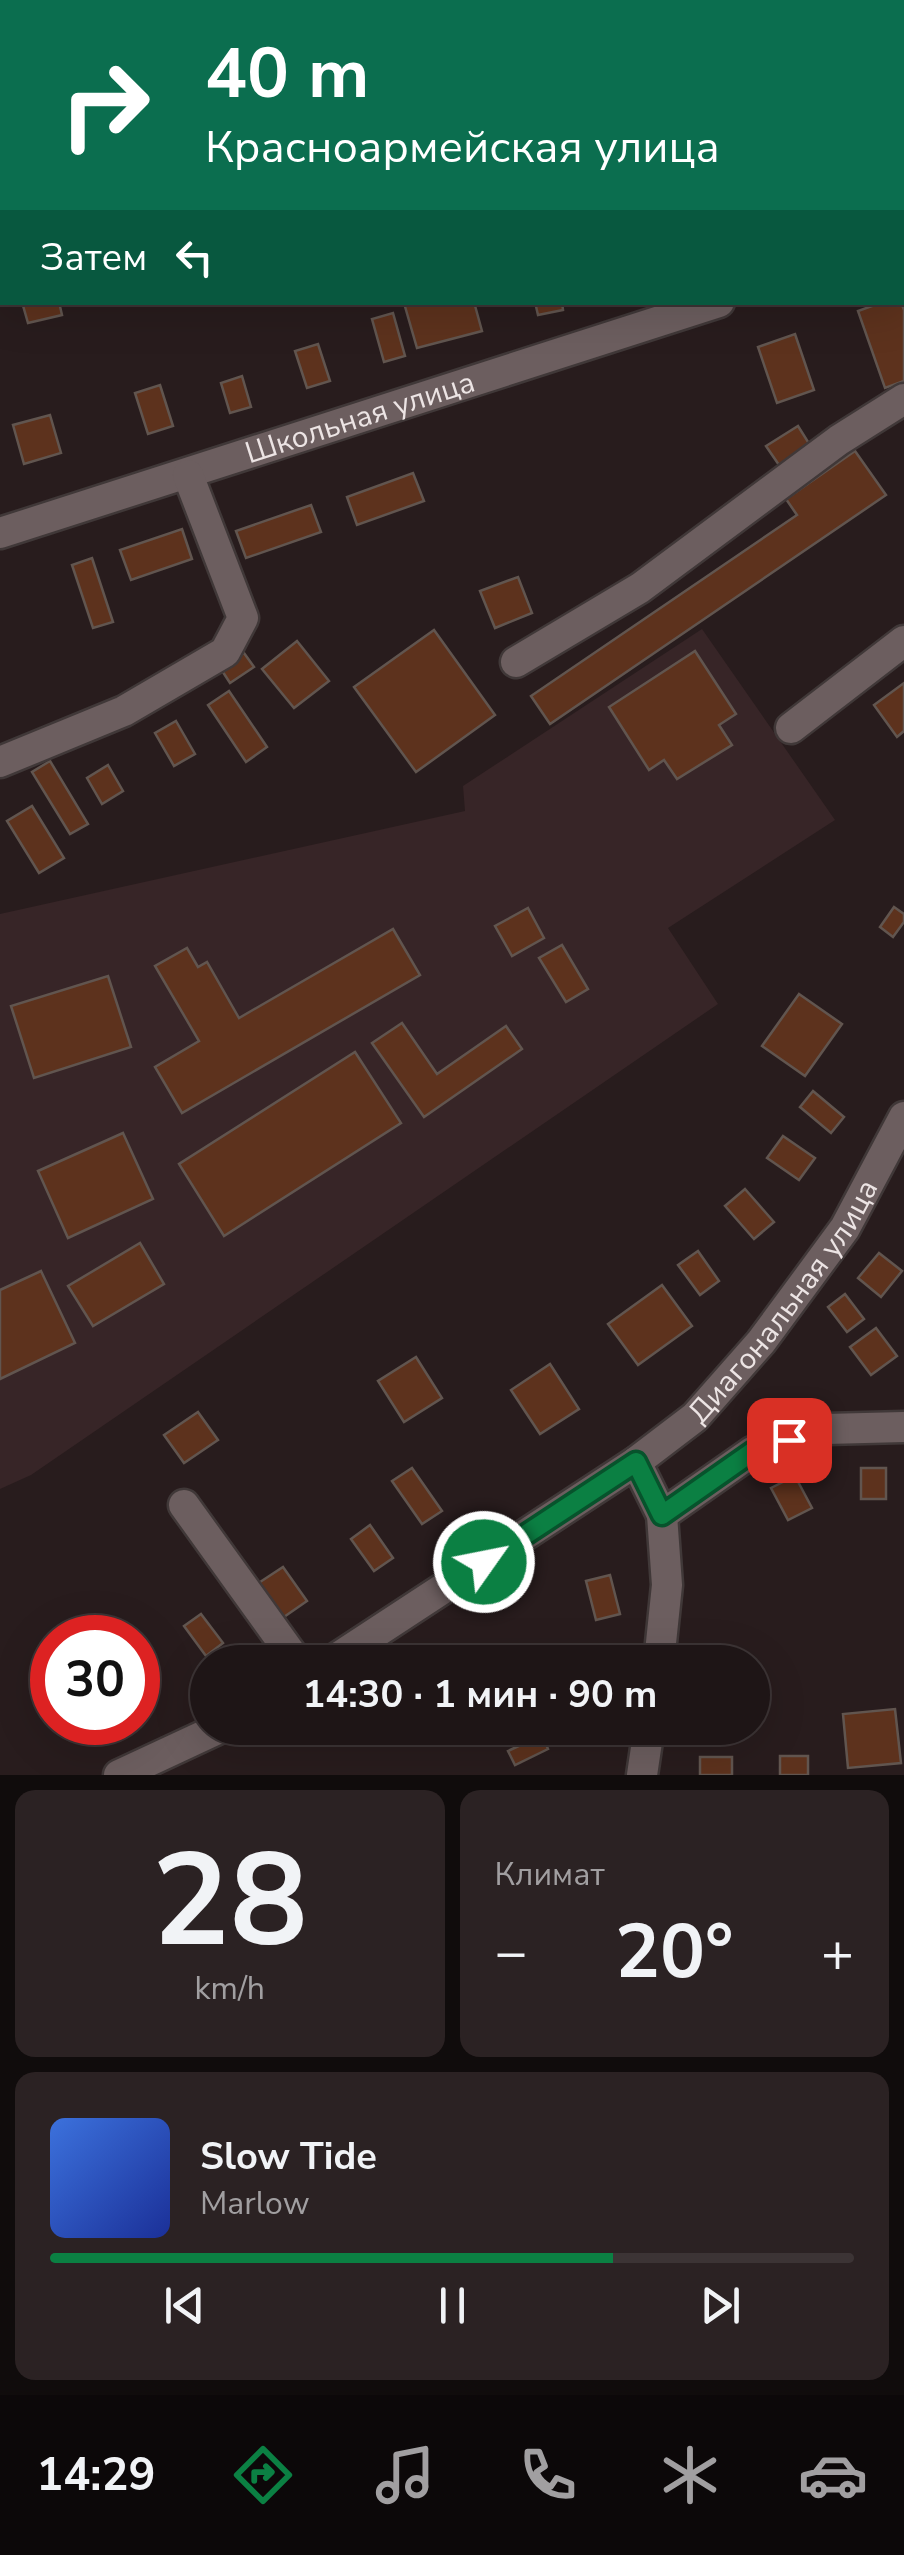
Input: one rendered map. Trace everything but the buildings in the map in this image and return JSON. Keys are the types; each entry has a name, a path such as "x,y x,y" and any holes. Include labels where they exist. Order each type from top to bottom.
{"street":[{"name":"Школьная улица","path":"0,533 710,305"},
{"path":"516,662 640,588 839,440 904,400"},
{"path":"0,762 124,711 225,652 243,618 188,475"},
{"path":"791,728 904,641"},
{"name":"Диагональная улица","path":"357,1645 636,1462 695,1417 761,1342 845,1228 904,1117"},
{"path":"662,1515 752,1452 826,1429 904,1427"},
{"path":"636,1462 662,1515 667,1585 660,1645"},
{"path":"184,1505 285,1645"},
{"path":"120,1775 190,1742"},
{"path":"642,1775 646,1745"}],"shaded area":[{"path":"702,629 835,820 668,928 718,1004 31,1475 0,1489 0,914 465,811 463,786"}],"route":[{"path":"484,1562 636,1462 662,1515 752,1452 789,1440"}]}
